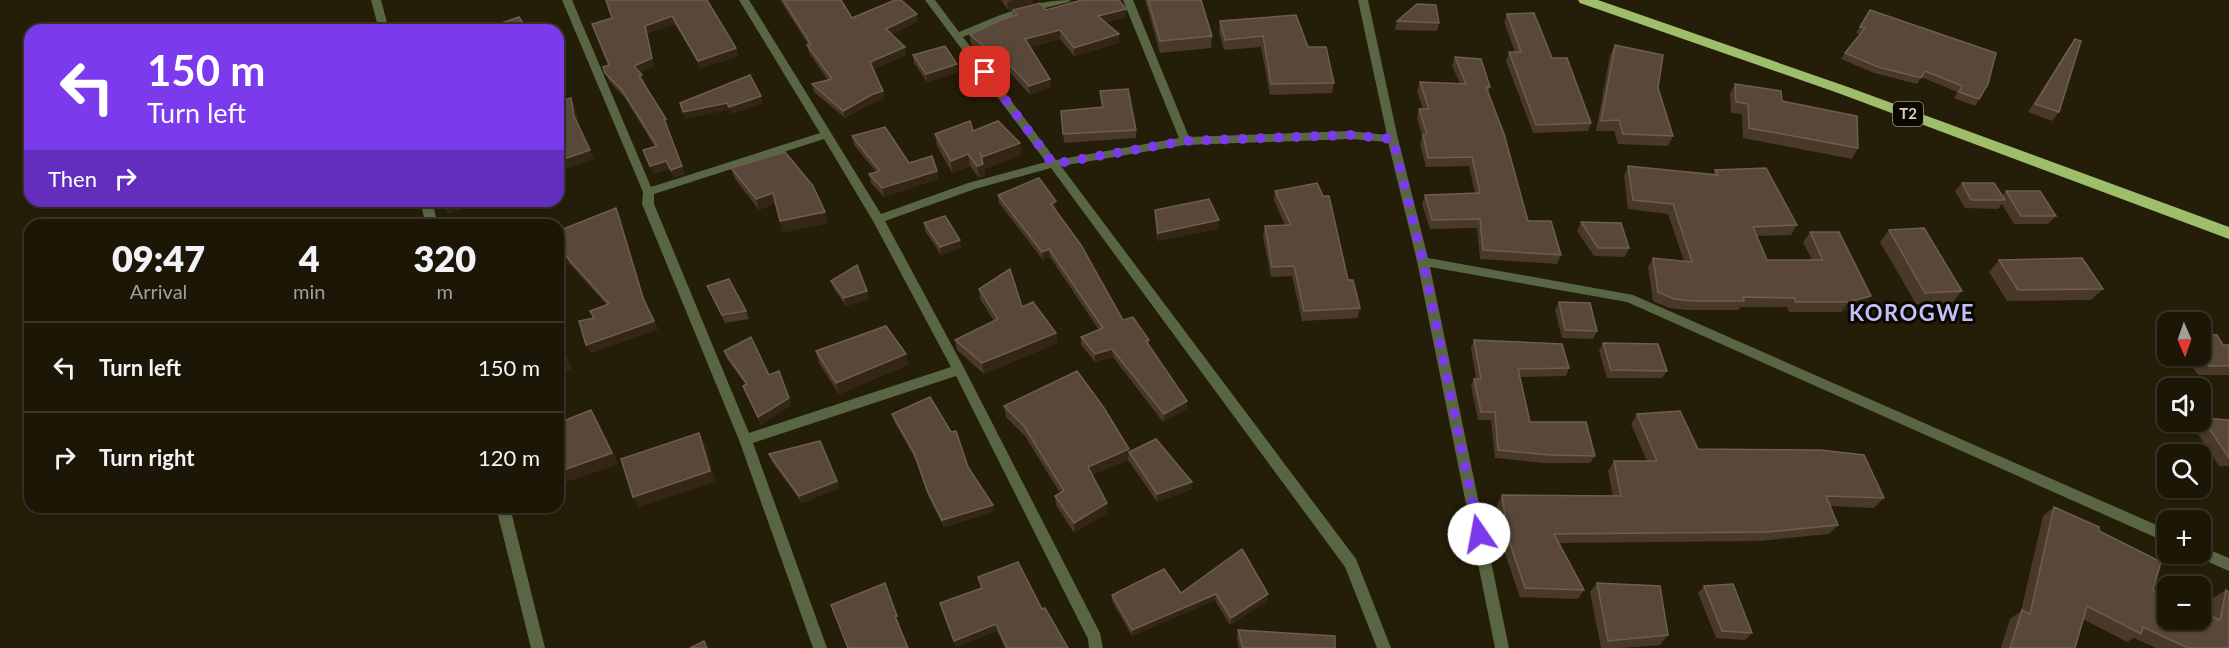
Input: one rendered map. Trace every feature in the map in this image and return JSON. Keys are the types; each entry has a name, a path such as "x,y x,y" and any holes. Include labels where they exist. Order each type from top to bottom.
{"highway":[{"name":"T2","path":"1585,0 1843,90 2229,233"}],"street":[{"path":"376,0 382,24"},
{"path":"567,0 648,192 648,204 745,440 820,648"},
{"path":"744,0 878,219 959,370 1095,638 1096,648"},
{"path":"930,0 1351,562 1384,648"},
{"path":"957,36 1013,13 1066,0"},
{"path":"1128,0 1185,141"},
{"path":"1363,0 1393,139 1423,261 1502,648"},
{"path":"648,192 826,135"},
{"path":"878,219 972,186 1053,164 1185,141 1350,135 1393,139"},
{"path":"1423,261 1629,298 2157,532"},
{"path":"745,440 959,370"},
{"path":"504,513 538,648"},
{"path":"2211,557 2229,565"}],"building":[{"path":"606,0 707,0 736,48 698,61 672,16 645,26 652,58 634,66 642,75 639,76 666,119 664,119 682,166 671,170 666,161 650,166 643,150 657,146 622,90 605,73 603,67 609,65 592,24 612,18"},
{"path":"783,0 841,0 852,18 895,0 901,0 917,14 886,29 905,47 870,62 883,91 843,111 812,84 832,79 807,45 811,44"},
{"path":"1082,0 1119,0 1126,9 1098,16 1119,34 1074,48 1060,30 1025,39 1050,79 1029,86 998,52 993,54 970,35 1003,19 1017,15 1013,10 1040,3 1046,10"},
{"path":"1148,0 1201,0 1212,36 1160,41"},
{"path":"1417,4 1436,5 1439,23 1397,21"},
{"path":"1870,10 1996,53 1988,84 1979,99 1959,92 1962,86 1925,71 1921,78 1878,67 1845,53 1865,28 1860,27"},
{"path":"1534,13 1552,58 1567,58 1591,123 1536,125 1509,52 1521,52 1507,14"},
{"path":"1296,15 1308,47 1326,47 1334,83 1271,84 1263,36 1225,40 1220,21"},
{"path":"519,17 523,24 499,24"},
{"path":"2075,39 2081,41 2059,112 2035,104"},
{"path":"1615,45 1663,55 1658,88 1673,136 1623,134 1619,120 1601,121"},
{"path":"945,46 957,64 926,74 913,55"},
{"path":"1455,57 1481,59 1490,87 1486,87 1504,134 1528,221 1551,221 1561,255 1483,250 1480,219 1432,220 1425,195 1480,193 1472,157 1428,158 1423,135 1427,134 1419,109 1429,109 1420,82 1466,84"},
{"path":"750,75 761,96 729,107 727,103 683,112 680,103"},
{"path":"1735,84 1781,91 1782,101 1857,116 1858,148 1749,128 1748,104 1736,102"},
{"path":"1128,89 1136,130 1063,134 1061,111 1103,107 1100,91"},
{"path":"571,98 574,116 590,150 564,159 564,100"},
{"path":"970,121 973,131 998,121 1020,143 982,157 980,152 983,164 977,166 968,154 951,161 935,134"},
{"path":"885,127 909,163 932,156 937,171 882,188 869,174 880,171 852,136"},
{"path":"785,152 813,186 825,212 780,221 773,193 756,199 731,168"},
{"path":"1628,166 1718,175 1715,170 1766,168 1797,225 1753,227 1767,260 1823,260 1810,232 1839,232 1871,296 1848,302 1796,302 1794,298 1743,297 1744,301 1692,301 1674,299 1658,292 1653,258 1692,262 1673,204 1633,200"},
{"path":"1039,178 1056,201 1051,204 1081,245 1123,320 1133,317 1149,340 1146,341 1187,401 1164,414 1112,349 1095,354 1081,337 1103,328 1049,249 1042,252 998,195"},
{"path":"1317,183 1323,196 1329,196 1348,280 1353,280 1360,308 1304,311 1294,266 1272,267 1265,226 1291,225 1275,191"},
{"path":"1962,183 1994,183 2005,200 1971,200"},
{"path":"2006,191 2040,191 2056,216 2021,216"},
{"path":"1209,199 1219,220 1158,233 1155,210"},
{"path":"616,208 643,298 654,321 586,345 579,321 594,318 590,311 609,304 564,256 564,229"},
{"path":"945,216 960,240 940,247 924,223"},
{"path":"1581,222 1621,223 1629,248 1598,248"},
{"path":"1924,228 1962,291 1925,293 1889,230"},
{"path":"2082,258 2103,289 2018,290 1999,260"},
{"path":"857,265 867,291 844,298 831,281"},
{"path":"1010,269 1022,307 1033,302 1056,333 982,363 955,340 998,319 979,289"},
{"path":"729,279 746,311 722,315 707,286"},
{"path":"1559,302 1590,303 1597,331 1565,330"},
{"path":"886,326 906,354 836,383 816,351"},
{"path":"2211,335 2217,335 2223,345 2229,345 2229,366 2211,366"},
{"path":"751,337 769,375 779,371 789,398 758,417 743,386 747,384 724,351"},
{"path":"1474,340 1562,344 1569,368 1518,369 1530,422 1586,422 1595,456 1549,455 1498,450 1495,412 1481,412 1474,379 1481,379"},
{"path":"1603,343 1658,344 1667,371 1611,370"},
{"path":"1077,371 1104,408 1129,449 1088,467 1107,503 1074,523 1055,496 1064,491 1024,426 1004,406"},
{"path":"930,397 951,432 956,431 968,467 993,505 942,520 927,490 914,453 892,414"},
{"path":"591,410 612,453 564,470 564,421"},
{"path":"1680,411 1698,449 1820,450 1864,455 1884,498 1826,496 1838,525 1767,532 1554,534 1584,590 1525,588 1508,538 1502,495 1621,496 1614,461 1657,461 1637,414"},
{"path":"2211,419 2229,420 2229,458 2211,431"},
{"path":"699,433 710,471 633,497 621,459"},
{"path":"1156,439 1192,482 1157,494 1129,452"},
{"path":"820,441 837,481 799,496 769,454"},
{"path":"2054,507 2099,527 2099,531 2157,560 2157,564 2160,564 2153,590 2157,592 2157,630 2211,630 2211,616 2220,620 2226,590 2229,592 2229,648 2188,648 2143,627 2141,634 2087,606 2075,648 2010,648 2022,610 2030,614"},
{"path":"1242,549 1268,594 1231,618 1216,594 1132,630 1112,595 1164,569 1181,593"},
{"path":"1018,562 1042,609 1045,608 1068,648 1007,648 996,624 954,641 940,603 982,588 978,577"},
{"path":"885,583 908,648 848,648 831,605"},
{"path":"1597,583 1660,586 1668,635 1608,641"},
{"path":"1733,584 1752,633 1722,631 1704,586"},
{"path":"1238,630 1335,636 1335,648 1243,648"},
{"path":"704,641 707,648 690,648"}],"district":[{"name":"KOROGWE","path":"1912,313"}],"route":[{"path":"985,72 1053,164 1185,141 1350,135 1393,139 1423,261 1479,534"}]}
